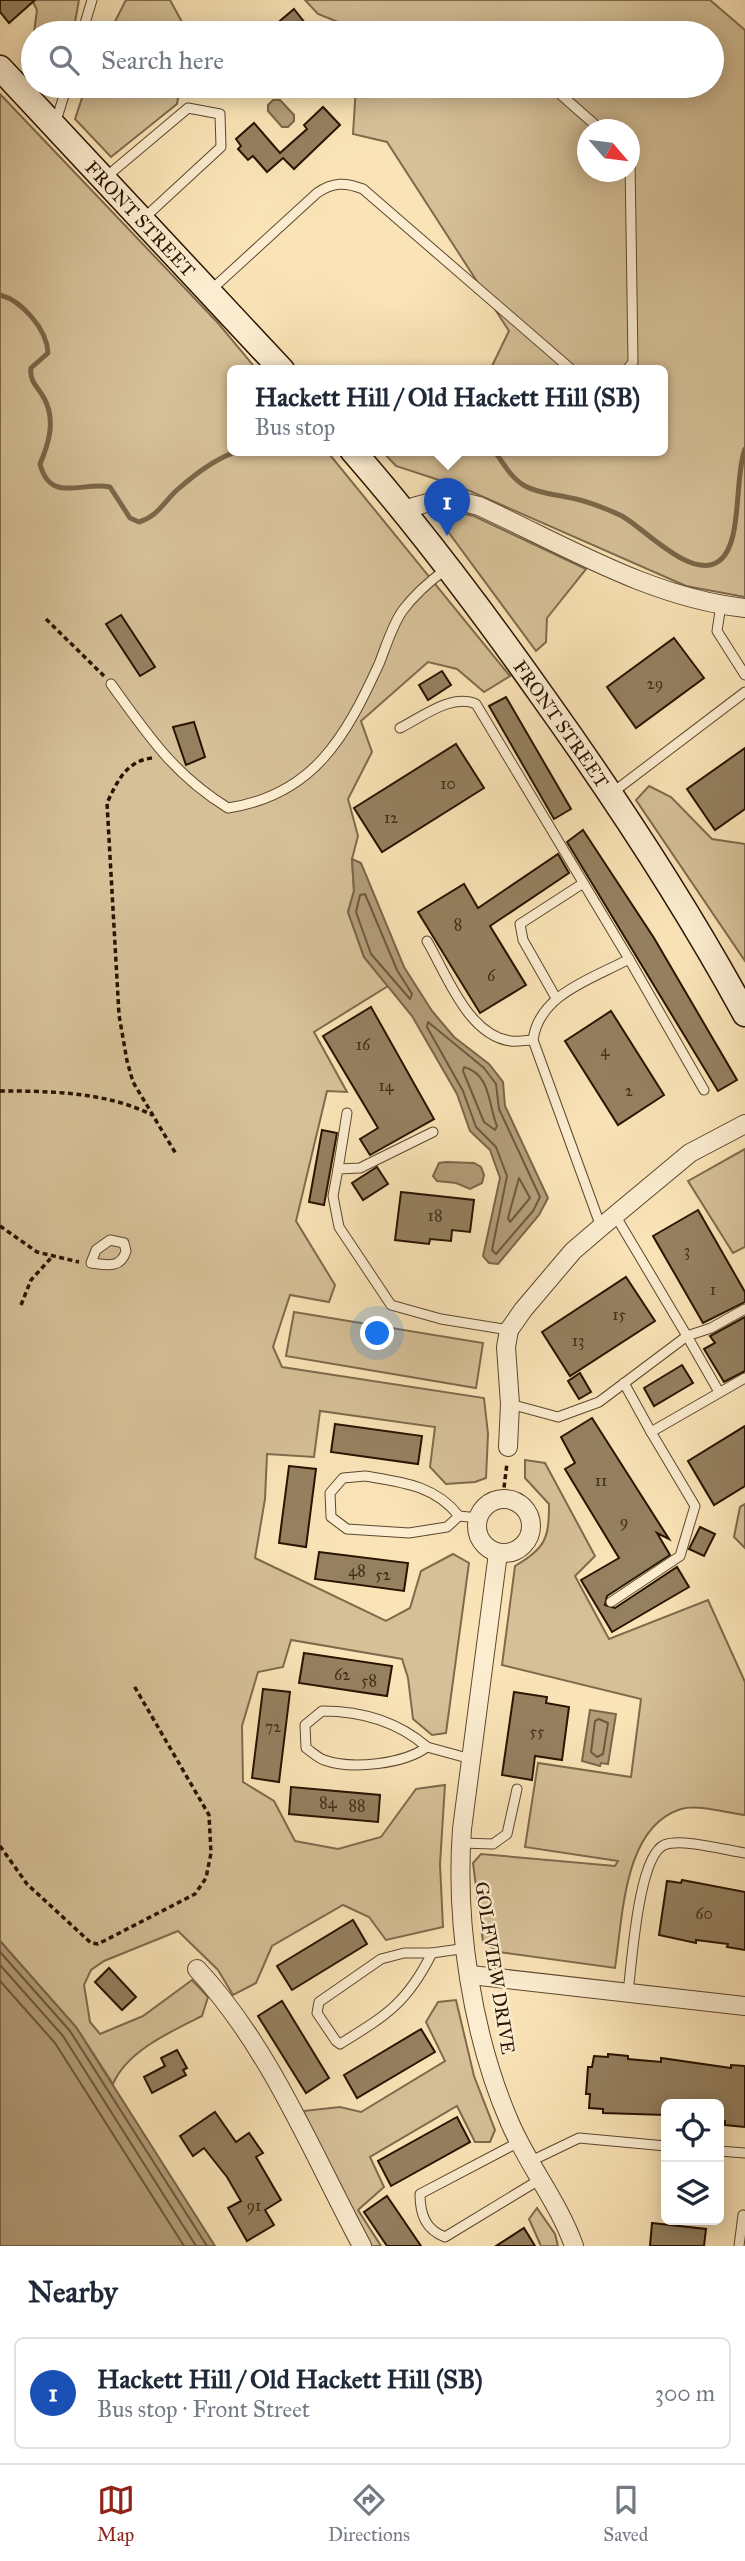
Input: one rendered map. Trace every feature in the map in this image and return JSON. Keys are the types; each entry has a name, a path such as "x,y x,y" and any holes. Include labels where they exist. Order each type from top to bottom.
{"main road":[{"name":"FRONT STREET","path":"0,68 21,90"},
{"name":"FRONT STREET","path":"28,98 277,365"},
{"name":"FRONT STREET","path":"357,456 405,510 611,794 733,982 745,1014"}],"street":[{"path":"405,510 430,500 454,499 479,506 666,590 722,605 745,608"},
{"path":"508,1447 510,1404 506,1367 509,1330 573,1251 690,1153 745,1124"},
{"path":"503,1496 522,1505 531,1521 531,1530 528,1538 516,1551 498,1553 483,1544 478,1536 478,1518 488,1504 503,1496"},
{"name":"GOLFVIEW DRIVE","path":"498,1553 461,1843 459,1870 467,1948 490,2071 529,2162 574,2246"},
{"path":"197,1969 236,2020 281,2091 362,2246"},
{"path":"471,1975 745,2006"}],"lane":[{"path":"86,21 92,0"},
{"path":"54,125 63,98"},
{"path":"565,98 588,119"},
{"path":"105,179 188,108 220,114 221,147 143,219"},
{"path":"629,182 633,362 631,365"},
{"path":"209,291 317,193 330,184 349,184 363,189 566,365"},
{"path":"111,684 164,758 203,793 228,808 255,804 302,777 324,760 351,725 402,611 426,584 448,568"},
{"path":"722,605 717,631 745,675"},
{"path":"611,794 745,692"},
{"path":"400,728 454,701 465,699 476,704 704,1090"},
{"path":"556,998 523,940 520,925 582,884"},
{"path":"427,941 480,1026 495,1036 511,1041 533,1040"},
{"path":"601,1227 533,1040 535,1023 556,998 629,959"},
{"path":"347,1113 333,1196 340,1227 391,1305 440,1319 509,1330"},
{"path":"338,1169 360,1168 433,1132"},
{"path":"615,1215 719,1392"},
{"path":"510,1404 558,1417 599,1402 687,1336 711,1328 745,1309"},
{"path":"651,1432 745,1378"},
{"path":"611,1602 680,1556 695,1506 624,1383"},
{"path":"459,1516 447,1527 430,1531 409,1533 347,1529 331,1517 330,1493 343,1478 365,1476 405,1483 447,1501 459,1516 478,1518"},
{"path":"427,1747 412,1758 385,1762 323,1760 306,1748 305,1725 323,1711 365,1715 411,1734 427,1747 471,1759"},
{"path":"461,1843 493,1844 507,1834 517,1789"},
{"path":"628,1992 643,1886 654,1855 662,1846 676,1843 745,1853"},
{"path":"432,1952 404,1999 360,2032 340,2044 335,2041 317,2013 319,2002 328,1993 381,1959 404,1953 467,1948"},
{"path":"529,2162 579,2137 661,2145"},
{"path":"519,2141 420,2194 420,2212 433,2233 446,2237 539,2180"},
{"path":"724,2151 745,2153"},
{"path":"738,2246 743,2214"}],"path":[{"path":"46,619 111,684"},
{"path":"164,758 149,758 129,766 117,782 107,803 119,1015 132,1082 176,1154"},
{"path":"0,1091 96,1098 135,1107 153,1116"},
{"path":"0,1226 23,1244 51,1258 91,1264"},
{"path":"21,1304 31,1280 51,1258"},
{"path":"503,1496 508,1447"},
{"path":"0,1846 27,1884 91,1943 104,1941 183,1902 201,1888 211,1853 209,1815 134,1684"}],"shaded area":[{"path":"32,0 79,0 75,21 36,21 37,10"},
{"path":"126,0 170,0 181,21 115,21"},
{"path":"305,0 710,0 745,30 745,597 686,586 463,488 396,466 387,456 668,456 668,365 492,365 509,331 387,142 353,134 355,98 724,98 724,21 335,21 318,14"},
{"path":"0,94 218,323 253,365 227,365 227,456 331,456 510,676 484,692 457,669 428,662 361,721 372,752 348,799 358,836 352,859 354,891 348,912 364,957 388,986 314,1032 347,1092 327,1091 296,1221 335,1285 329,1302 290,1295 273,1347 282,1367 484,1398 488,1434 486,1478 475,1482 446,1484 430,1467 435,1427 320,1411 314,1457 267,1454 265,1499 255,1558 386,1621 410,1608 421,1571 453,1554 469,1563 446,1733 432,1735 413,1719 408,1678 402,1659 291,1640 283,1667 258,1672 242,1726 243,1782 274,1801 295,1841 338,1849 381,1837 416,1789 445,1785 440,1864 443,1927 386,1940 369,1917 343,1905 272,1946 256,1983 233,1995 218,1970 178,1931 104,1961 91,1970 84,1985 90,2022 100,2034 143,2016 192,1980 208,1997 202,2016 139,2052 128,2062 113,2084 76,2027 0,1941"},
{"path":"82,98 178,98 177,104 111,157 75,119"},
{"path":"456,512 474,516 586,569 547,618 546,642 536,651 441,522"},
{"path":"649,786 671,797 712,839 745,844 745,961 636,800"},
{"path":"745,1149 745,1247 733,1253 688,1181"},
{"path":"294,1312 483,1343 476,1388 286,1356"},
{"path":"525,1460 545,1463 595,1556 575,1576 609,1639 708,1600 745,1682 745,1815 704,1808 681,1809 662,1819 647,1834 629,1876 615,1968 499,1952 483,1942 473,1863 481,1854 615,1866 618,1861 525,1847 538,1763 631,1777 641,1699 502,1665 515,1566 533,1554 544,1541 548,1526 549,1504 525,1478"},
{"path":"745,1504 745,1548 734,1537 740,1507"},
{"path":"456,2000 474,2076 495,2130 490,2142 475,2142 457,2106 370,2157 384,2187 358,2210 381,2246 368,2246 303,2111 340,2107 361,2112 445,2061 426,2022 438,2002"},
{"path":"537,2208 555,2234 558,2246 541,2246 529,2219"}],"water":[{"path":"273,100 280,100 294,115 294,121 288,127 282,127 268,111 268,105"},
{"path":"352,859 361,863 404,967 432,1011 454,1037 489,1064 503,1082 505,1106 548,1198 539,1215 498,1264 489,1263 483,1256 500,1178 490,1150 470,1131 457,1094 412,1016 364,957 348,912 354,891"},
{"path":"439,1163 474,1163 481,1167 484,1175 482,1183 470,1189 456,1183 437,1181 433,1176"},
{"path":"590,1710 616,1714 608,1764 601,1763 600,1766 582,1761"},
{"path":"0,1941 76,2027 215,2246 0,2246"}],"building":[{"path":"0,0 35,0 9,23 0,12"},
{"path":"294,9 304,21 280,21"},
{"path":"323,107 340,125 294,169 283,158 267,172 253,156 248,160 238,149 241,146 236,139 254,123 280,153 307,129 304,125"},
{"path":"121,615 155,667 140,676 106,624"},
{"path":"674,638 704,678 636,728 607,687"},
{"path":"442,671 451,685 428,700 419,685"},
{"path":"506,697 571,809 554,819 489,706"},
{"path":"194,722 205,757 186,765 173,727"},
{"path":"456,744 484,788 382,852 354,808"},
{"path":"745,748 745,809 715,830 687,789"},
{"path":"583,830 654,938 737,1080 718,1091 567,842"},
{"path":"558,854 569,873 490,926 526,985 480,1013 418,912 464,884 478,908"},
{"path":"371,1007 434,1119 370,1155 360,1139 378,1128 323,1036"},
{"path":"611,1011 664,1095 618,1125 565,1041"},
{"path":"322,1130 337,1133 324,1205 309,1202"},
{"path":"377,1167 388,1184 363,1200 352,1183"},
{"path":"401,1192 474,1200 470,1232 452,1230 451,1241 430,1239 429,1244 395,1240"},
{"path":"698,1210 745,1292 745,1302 703,1323 653,1236"},
{"path":"626,1277 655,1321 570,1376 542,1332"},
{"path":"745,1317 745,1371 724,1382 704,1349 715,1343 710,1336"},
{"path":"682,1365 693,1383 654,1406 644,1388"},
{"path":"580,1373 591,1392 579,1399 568,1381"},
{"path":"592,1418 669,1539 657,1533 670,1555 607,1596 605,1605 615,1608 677,1567 689,1587 612,1632 581,1580 619,1558 565,1469 575,1463 561,1437"},
{"path":"335,1424 422,1436 418,1464 331,1452"},
{"path":"745,1426 745,1486 714,1505 688,1461"},
{"path":"289,1466 316,1469 306,1547 279,1543"},
{"path":"700,1527 715,1534 704,1556 689,1549"},
{"path":"319,1552 408,1563 404,1591 315,1579"},
{"path":"304,1653 392,1666 387,1696 299,1683"},
{"path":"263,1689 290,1692 279,1782 252,1778"},
{"path":"514,1692 547,1697 546,1703 569,1707 562,1760 535,1756 532,1780 502,1775"},
{"path":"291,1787 380,1795 378,1822 289,1814"},
{"path":"682,1880 745,1892 745,1950 727,1947 728,1944 696,1940 696,1943 659,1935 667,1881 681,1883"},
{"path":"353,1920 367,1944 292,1990 277,1966"},
{"path":"109,1968 136,1997 122,2010 95,1982"},
{"path":"282,2001 329,2078 306,2093 258,2016"},
{"path":"421,2029 435,2052 357,2098 344,2075"},
{"path":"177,2050 187,2068 183,2070 186,2075 152,2093 144,2077 165,2066 161,2058"},
{"path":"608,2054 661,2062 661,2058 731,2068 731,2065 745,2066 745,2127 725,2125 724,2099 661,2099 661,2115 603,2113 603,2109 589,2108 590,2094 586,2094 588,2067 592,2067 594,2056 608,2057"},
{"path":"215,2112 236,2142 249,2133 263,2153 256,2157 281,2200 265,2210 274,2225 247,2241 228,2208 241,2201 227,2177 204,2148 193,2156 180,2136"},
{"path":"457,2117 470,2142 391,2186 378,2161"},
{"path":"387,2196 421,2246 387,2246 364,2212"},
{"path":"652,2223 706,2229 704,2246 650,2246"},
{"path":"524,2228 535,2246 496,2246"}],"waterway":[{"path":"0,295 17,303 32,317 47,344 48,353 31,368 31,373 50,415 48,440 40,464 51,484 69,488 110,487 130,518 139,522 156,513 191,478 227,456"},
{"path":"498,456 511,475 525,486 609,510 632,522 683,559 708,565 719,561 732,540 745,449"}],"place":[{"name":"Hackett Hill / Old Hackett Hill (SB)","path":"447,536"}]}
